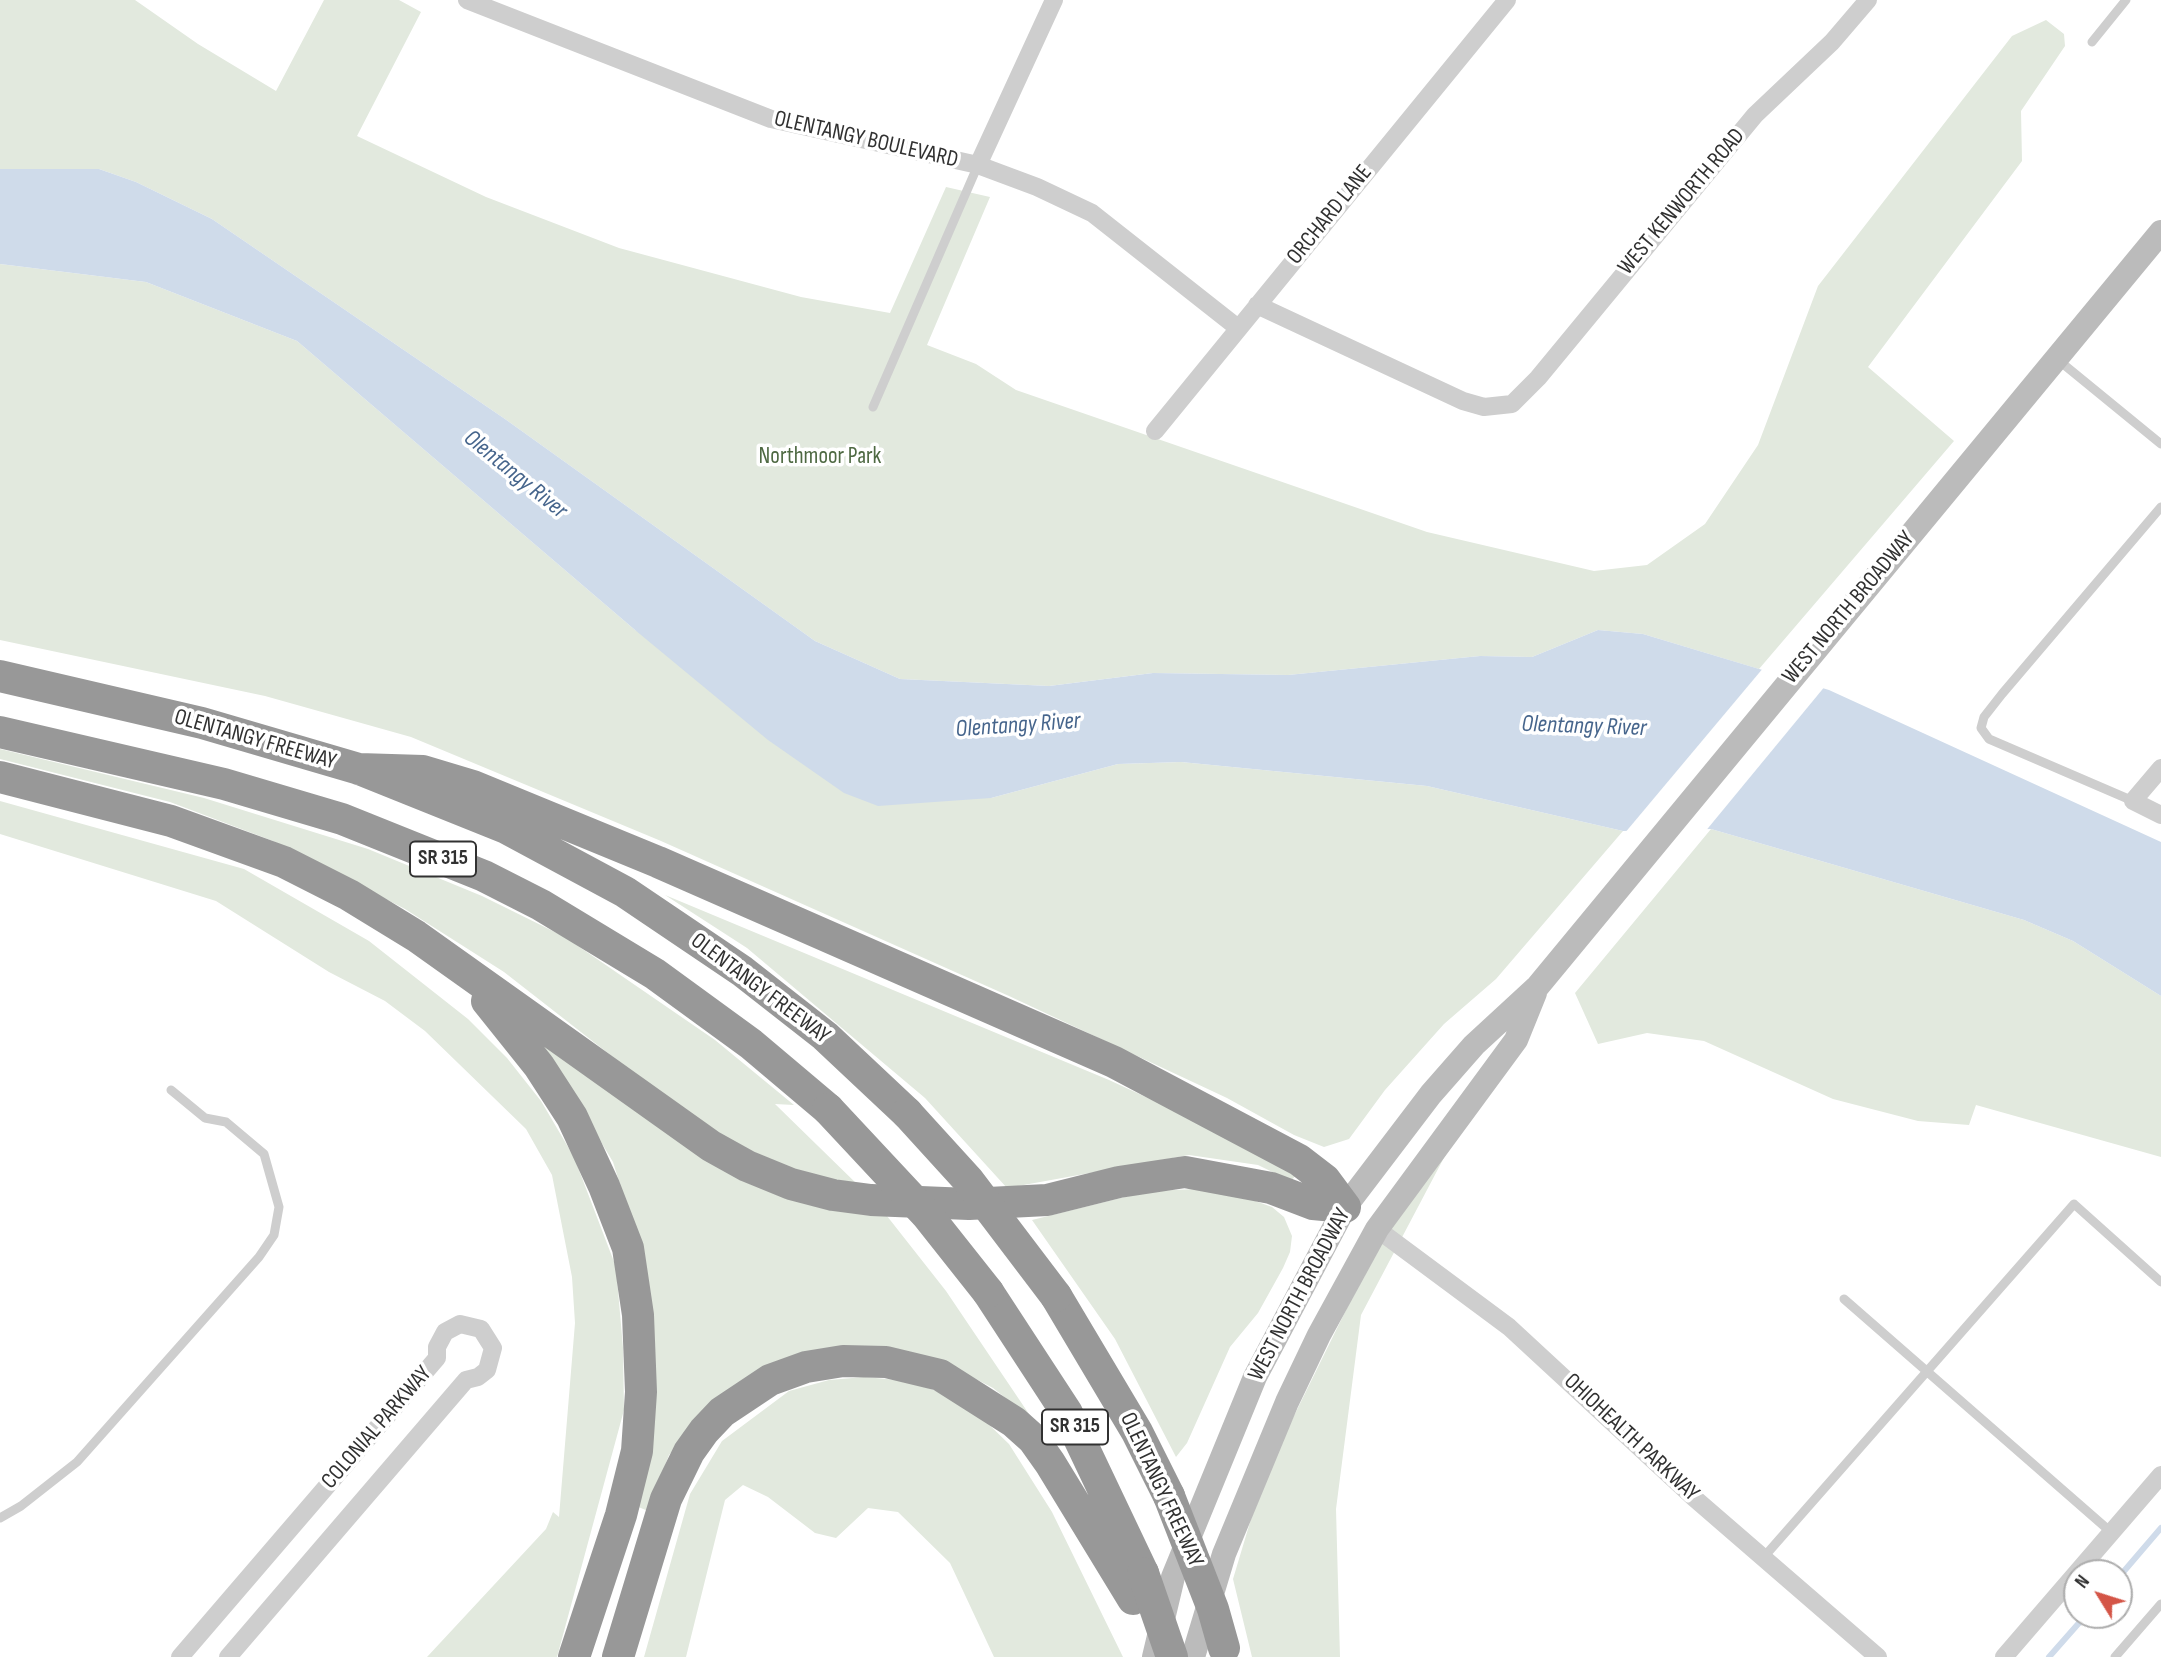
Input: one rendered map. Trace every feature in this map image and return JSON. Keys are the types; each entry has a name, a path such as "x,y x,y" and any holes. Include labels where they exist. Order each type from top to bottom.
{"highway":[{"name":"OLENTANGY FREEWAY","path":"0,676 202,723 359,769 506,828 625,892 742,971 825,1036 907,1113 968,1180 1056,1296 1138,1432 1169,1496 1213,1609 1225,1652"},
{"name":"SR 315","path":"0,732 224,784 342,819 484,876 541,905 655,974 751,1044 828,1108 928,1214 988,1292 1067,1413 1138,1586 1172,1657"},
{"path":"359,769 423,771 473,786 658,862 1114,1062 1299,1160 1325,1180 1345,1207"},
{"path":"0,777 171,821 284,862 349,895 416,936 464,973 711,1146 747,1166 791,1184 833,1195 969,1204 1034,1200 1185,1172 1271,1188 1313,1204 1345,1207"},
{"path":"464,973 539,1066 572,1116 604,1186 628,1248 638,1315 641,1392 637,1451 621,1516 574,1657"},
{"path":"618,1657 666,1499 677,1474 704,1431 743,1395 770,1380 806,1367 844,1362 886,1362 940,1375 1014,1422 1033,1439 1138,1586 1155,1657"}],"main road":[{"name":"WEST NORTH BROADWAY","path":"1155,1657 1173,1577 1255,1377 1345,1207 1431,1094 1474,1045 1538,986 2161,232"},
{"name":"WEST NORTH BROADWAY","path":"1193,1657 1224,1554 1287,1402 1345,1284 1377,1229 1516,1041 1538,986"},
{"path":"1345,1207 1377,1229"}],"street":[{"name":"OLENTANGY BOULEVARD","path":"467,0 771,119 978,165 1037,187 1092,213 1238,328"},
{"path":"978,165 1054,0"},
{"name":"ORCHARD LANE","path":"1155,431 1507,0"},
{"name":"WEST KENWORTH ROAD","path":"1257,305 1463,401 1483,407 1502,407 1523,396 1755,115 1832,42 1868,0"},
{"path":"2161,768 2133,801 2161,815"},
{"name":"OHIOHEALTH PARKWAY","path":"1377,1229 1509,1327 1763,1558 1878,1657"},
{"name":"COLONIAL PARKWAY","path":"180,1657 437,1358 437,1347 445,1332 460,1324 481,1329 493,1348 487,1370 478,1377 466,1380 228,1657"},
{"path":"2004,1657 2161,1475"}],"lane":[{"path":"2092,42 2126,0"},
{"path":"873,407 978,165"},
{"path":"2056,359 2161,444"},
{"path":"2133,801 1989,740 1981,727 1984,717 2001,694 2161,507"},
{"path":"0,1518 21,1506 77,1462 259,1257 274,1231 279,1207 264,1154 226,1122 205,1118 171,1090"},
{"path":"1763,1558 2074,1204 2161,1282"},
{"path":"1844,1298 2112,1533"},
{"path":"2115,1657 2161,1604"}],"green space":[{"name":"Northmoor Park","path":"0,0 135,0 198,44 276,91 324,0 399,0 421,12 357,136 486,197 619,248 801,297 890,313 946,187 990,197 927,345 976,364 1016,390 1427,532 1594,571 1647,565 1705,524 1758,445 1818,286 2012,36 2046,20 2064,34 2065,46 2021,111 2022,161 1868,367 1954,441 1759,669 1643,634 1598,630 1532,657 1480,656 1288,675 1153,673 1049,686 900,679 815,641 505,419 212,219 136,182 99,169 0,169"},
{"path":"0,264 146,282 297,341 635,630 991,798 1118,764 1181,762 1427,786 1623,831 1496,979 1444,1024 1385,1090 1349,1139 1324,1147 1294,1135 1227,1098 1009,996 661,841 411,737 265,696 0,640"},
{"path":"0,749 204,798 368,849 482,896 565,937 715,1040 794,1105 775,1104 860,1187 817,1178 764,1157 700,1125 504,972 405,909 273,841 170,802 0,759"},
{"path":"0,801 244,869 369,941 468,1019 507,1058 541,1101 574,1157 616,1267 623,1348 624,1410 557,1657 427,1657 546,1529 553,1512 559,1517 575,1323 572,1277 552,1175 526,1129 425,1031 385,1001 329,972 216,901 0,834"},
{"path":"1711,829 2024,920 2073,941 2161,996 2161,1157 1976,1105 1969,1125 1918,1121 1833,1099 1704,1041 1647,1033 1598,1044 1575,993"},
{"path":"665,895 1109,1080 1237,1139 1296,1175 1291,1181 1258,1165 1189,1155 1007,1188 925,1098 747,948"},
{"path":"535,1031 617,1092 887,1216 946,1291 1033,1420 993,1388 949,1365 895,1350 711,1405 669,1455 648,1511 636,1506 645,1264 613,1162 567,1085 531,1038"},
{"path":"1441,1149 1447,1152 1361,1315 1336,1509 1340,1657 1252,1657 1233,1579 1251,1519 1289,1426 1347,1308 1382,1244"},
{"path":"1196,1189 1244,1197 1272,1207 1284,1217 1292,1236 1290,1252 1283,1268 1258,1313 1230,1347 1187,1443 1176,1457 1115,1339 1032,1220 1149,1191"},
{"path":"864,1377 909,1381 950,1396 978,1414 1009,1444 1052,1512 1123,1657 994,1657 950,1563 898,1512 868,1508 836,1538 815,1533 768,1497 743,1485 725,1500 686,1657 644,1657 690,1494 722,1441 789,1391 829,1380"}],"water":[{"name":"Olentangy River","path":"0,169 99,169 136,182 212,219 505,419 815,641 900,679 1049,686 1153,673 1288,675 1480,656 1532,657 1598,630 1643,634 1829,690 2161,842 2161,996 2073,941 2024,920 1711,829 1623,831 1427,786 1181,762 1118,764 991,798 878,806 844,793 768,740 297,341 146,282 0,264"}],"pier":[{"path":"1764,667 1826,685 1704,833 1624,834"}],"waterway":[{"path":"2133,1561 2161,1528"},
{"path":"2049,1657 2074,1629"}]}
